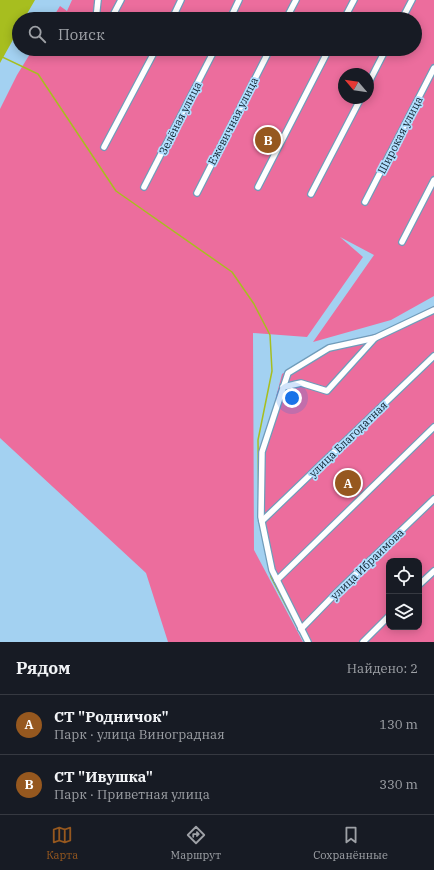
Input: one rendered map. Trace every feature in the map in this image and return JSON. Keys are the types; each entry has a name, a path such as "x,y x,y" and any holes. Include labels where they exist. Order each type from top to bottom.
{"street":[{"path":"97,12 98,0"},
{"path":"115,12 122,0"},
{"path":"175,12 181,0"},
{"path":"234,12 240,0"},
{"path":"290,12 296,0"},
{"path":"348,12 354,0"},
{"path":"406,12 412,0"},
{"path":"104,147 152,56"},
{"name":"Зелёная улица","path":"144,187 211,56"},
{"name":"Ежевичная улица","path":"197,193 266,56"},
{"path":"258,187 325,56"},
{"path":"374,72 382,56"},
{"name":"Широкая улица","path":"366,202 434,68"},
{"path":"311,194 358,104"},
{"path":"402,242 434,180"},
{"path":"308,642 272,570 262,521 262,452 288,373 329,348 375,338 434,310"},
{"path":"283,388 301,383 327,391 375,338"},
{"name":"улица Благодатная","path":"262,521 434,356"},
{"path":"277,580 434,427"},
{"name":"улица Ибраимова","path":"301,629 336,592 434,499"},
{"path":"422,583 434,571"},
{"path":"364,642 386,619"}],"shaded area":[{"path":"0,0 35,0 28,12 12,12 12,42 0,63"},
{"path":"72,0 434,0 434,296 391,320 313,342 374,255 340,237 363,257 307,337 253,333 254,550 303,642 168,642 146,573 0,438 0,109 17,75 29,56 422,56 422,12 56,12 60,6 67,11"},
{"path":"434,306 434,642 312,642 276,573 263,510 261,455 282,374 329,345 380,333"}],"waterway":[{"path":"0,56 38,74 116,191 232,272 254,304 270,335 272,371 258,440 259,514"},
{"path":"270,571 271,577 305,642"}],"place":[{"name":"СТ \"Ивушка\"","path":"268,140"},
{"name":"СТ \"Родничок\"","path":"348,483"}]}
